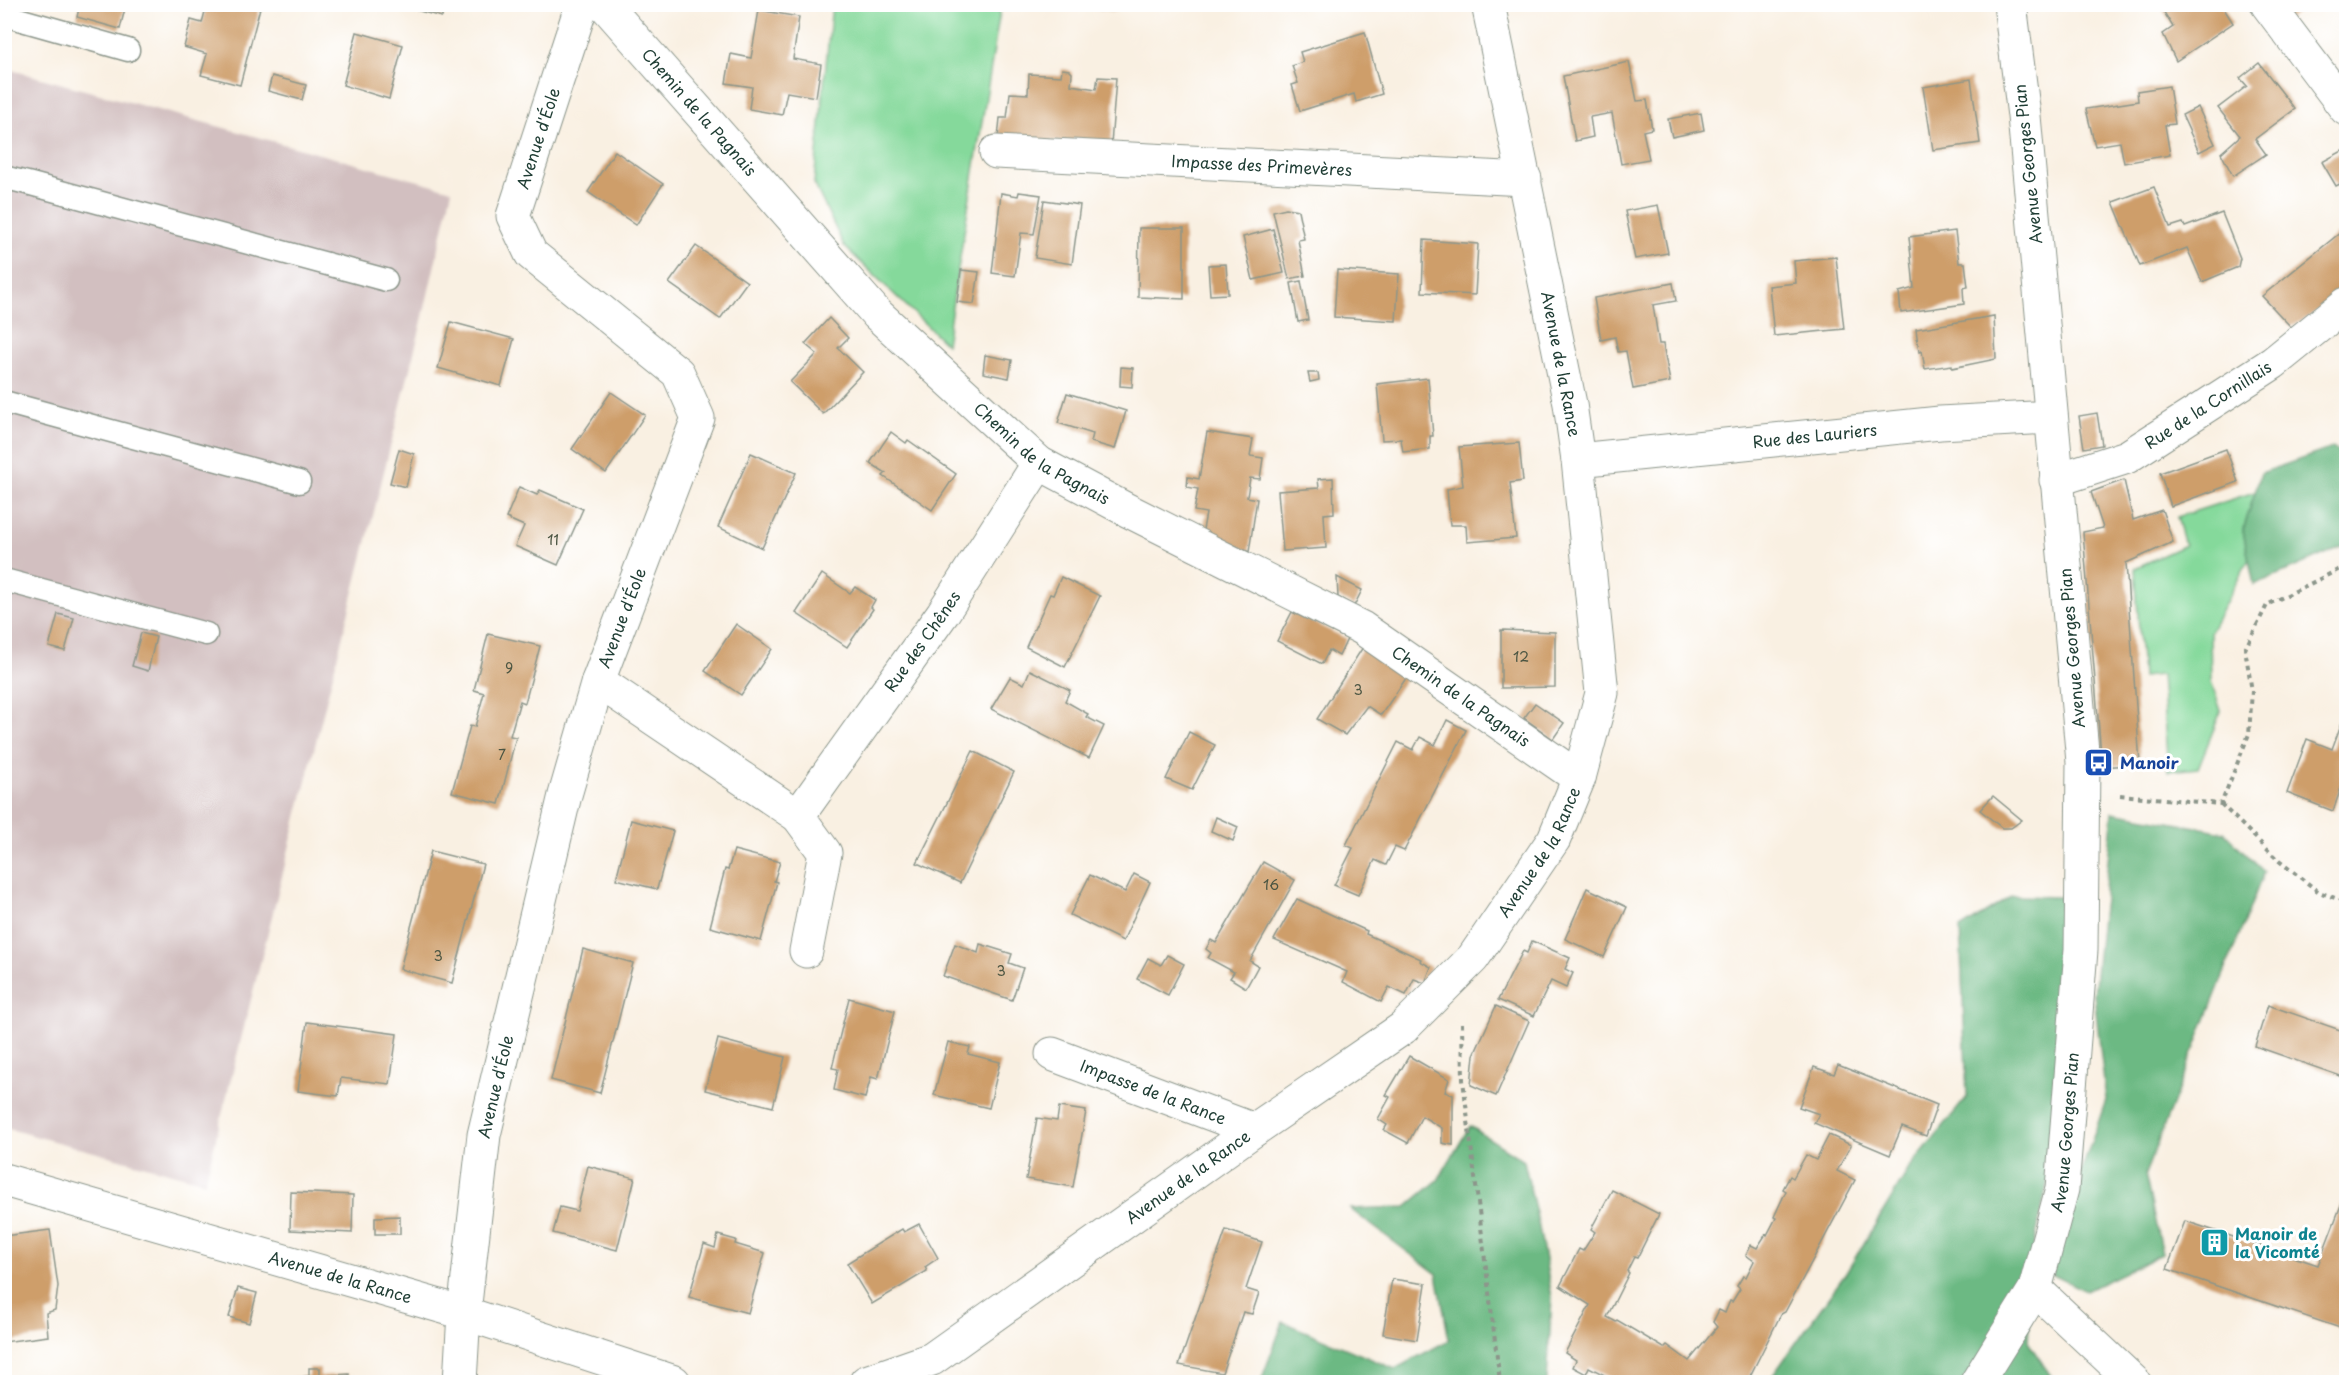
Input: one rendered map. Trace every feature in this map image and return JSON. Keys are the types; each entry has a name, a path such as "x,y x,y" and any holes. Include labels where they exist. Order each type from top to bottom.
{"street":[{"name":"Avenue d'Éole","path":"460,1383 464,1314 484,1135 565,795 598,681 698,418 678,373 531,254 513,216 582,4"},
{"name":"Chemin de la Pagnais","path":"604,4 877,314 1039,462 1127,510 1362,628 1579,778"},
{"name":"Avenue de la Rance","path":"866,1383 932,1359 1254,1130 1403,1028 1473,958 1554,839 1579,778 1602,693 1570,404 1488,4"},
{"name":"Avenue Georges Pian","path":"1977,1383 2035,1289 2062,1189 2081,950 2083,762 2024,116 2010,4"},
{"path":"2267,4 2346,109"},
{"name":"Impasse des Primevères","path":"996,152 1525,179"},
{"name":"Rue de la Cornillais","path":"2056,480 2127,457 2273,363 2346,304"},
{"name":"Rue des Lauriers","path":"1578,460 1940,423 2051,417"},
{"name":"Rue des Chênes","path":"798,816 943,613 1039,462"},
{"path":"598,681 798,816 825,853 807,951"},
{"name":"Impasse de la Rance","path":"1052,1054 1254,1130"},
{"name":"Avenue de la Rance","path":"4,1180 464,1314 674,1383"},
{"path":"2035,1289 2134,1383"}],"lane":[{"path":"4,15 128,50"},
{"path":"4,180 7,178 31,184 386,280"},
{"path":"4,402 299,482"},
{"path":"4,580 206,634"}],"path":[{"path":"2221,804 2249,734 2252,691 2246,648 2267,605 2346,566"},
{"path":"2083,792 2221,804 2279,861 2303,880 2319,892 2346,902"},
{"path":"1462,970 1463,1080 1500,1383"}],"shaded area":[{"path":"4,68 452,190 421,325 205,1182 5,1128"}],"green space":[{"path":"832,5 1001,5 946,344 844,246 814,183"},
{"path":"2332,448 2346,455 2346,545 2254,585 2243,531 2261,473"},
{"path":"2255,492 2243,531 2249,559 2210,632 2211,681 2221,711 2198,768 2168,771 2161,675 2142,677 2135,568 2185,545 2177,517"},
{"path":"2113,812 2224,832 2264,872 2145,1174 2162,1254 2086,1291 2051,1274 2082,1169 2106,1100 2094,994"},
{"path":"2012,896 2061,897 2068,955 2054,1152 2033,1250 2028,1342 2055,1382 1768,1382 1846,1273 1910,1167 1967,1097 1960,929"},
{"path":"1470,1126 1524,1161 1552,1297 1547,1382 1263,1382 1262,1378 1283,1322 1395,1369 1449,1340 1437,1274 1350,1209 1406,1207 1438,1180"}],"building":[{"path":"80,4 126,4 120,29 77,17"},
{"path":"207,4 261,4 240,85 201,75 207,54 184,47 191,20 202,23"},
{"path":"393,4 445,4 442,17"},
{"path":"1081,4 1117,4 1117,11 1081,8"},
{"path":"2159,4 2221,4 2233,23 2176,61 2163,34 2173,27"},
{"path":"2275,4 2307,4 2288,20"},
{"path":"759,10 799,17 793,59 821,64 816,97 787,92 782,115 749,109 752,87 726,83 731,54 751,58"},
{"path":"357,32 403,45 389,99 343,85"},
{"path":"1365,32 1382,94 1356,102 1354,94 1300,111 1292,85 1298,83 1292,66 1303,62 1300,52"},
{"path":"1629,62 1637,101 1647,100 1652,129 1643,131 1649,159 1621,164 1612,113 1590,117 1593,137 1575,141 1563,76"},
{"path":"2259,63 2295,109 2255,139 2266,154 2233,176 2221,153 2240,136 2218,108 2247,86 2240,78"},
{"path":"1062,69 1072,73 1071,85 1096,89 1098,77 1116,78 1111,145 998,138 1000,118 1007,118 1010,93 1028,94 1029,74 1061,76"},
{"path":"272,76 306,85 302,100 268,91"},
{"path":"1971,79 1980,143 1933,150 1923,87"},
{"path":"2169,86 2175,124 2165,125 2170,155 2124,163 2120,142 2095,146 2086,109 2138,101 2137,91"},
{"path":"2198,107 2215,144 2199,152 2182,115"},
{"path":"1701,113 1704,130 1672,137 1668,119"},
{"path":"2346,149 2346,181 2336,186 2322,162"},
{"path":"615,151 663,184 636,225 588,192"},
{"path":"2154,187 2170,227 2183,223 2185,227 2222,213 2240,258 2238,267 2202,282 2187,248 2140,266 2113,202"},
{"path":"1019,192 1041,195 1034,234 1021,233 1015,276 992,273 1001,193 1018,196"},
{"path":"1044,200 1080,205 1072,264 1035,258"},
{"path":"1658,205 1668,253 1635,259 1625,211"},
{"path":"1286,208 1298,210 1304,239 1298,240 1305,276 1289,279 1273,211"},
{"path":"1139,228 1184,228 1184,299 1138,297"},
{"path":"2346,228 2346,286 2313,314 2291,327 2262,296"},
{"path":"1273,229 1284,273 1253,280 1243,237"},
{"path":"1955,231 1959,263 1965,263 1968,287 1963,288 1964,304 1901,313 1899,292 1914,288 1909,237"},
{"path":"1424,240 1478,244 1475,295 1422,292"},
{"path":"696,246 747,282 720,319 669,283"},
{"path":"1836,257 1844,329 1774,336 1769,286 1796,283 1794,261"},
{"path":"1226,264 1228,294 1210,295 1208,265"},
{"path":"961,270 979,272 974,304 957,302"},
{"path":"1337,270 1399,274 1396,321 1334,317"},
{"path":"1301,281 1308,320 1298,322 1291,283"},
{"path":"1673,283 1676,301 1653,305 1659,344 1663,344 1670,382 1633,389 1626,351 1618,352 1615,337 1601,340 1594,298"},
{"path":"1994,316 1996,359 1952,368 1952,365 1925,369 1922,351 1919,352 1916,329"},
{"path":"829,318 848,338 838,348 863,372 823,414 790,382 817,354 805,344"},
{"path":"451,322 514,339 501,386 438,368"},
{"path":"985,355 1012,360 1009,378 983,373"},
{"path":"1121,367 1133,368 1132,387 1120,386"},
{"path":"1308,373 1318,373 1319,380 1310,382"},
{"path":"1428,378 1433,436 1430,436 1430,449 1403,452 1401,439 1382,440 1377,384"},
{"path":"611,392 645,415 606,473 572,449"},
{"path":"1067,393 1126,411 1115,449 1091,442 1093,434 1058,423"},
{"path":"2097,413 2102,445 2084,448 2079,416"},
{"path":"891,432 906,443 908,440 956,474 932,510 883,476 886,473 870,463"},
{"path":"1207,432 1253,439 1250,456 1263,458 1260,479 1250,478 1247,497 1257,499 1249,552 1203,530 1206,513 1194,511 1198,489 1187,487 1188,477 1199,479"},
{"path":"1519,443 1523,481 1510,483 1516,538 1467,542 1466,525 1450,525 1447,489 1463,486 1459,447"},
{"path":"399,449 414,454 406,487 390,483"},
{"path":"2226,449 2238,482 2171,506 2160,473"},
{"path":"751,453 796,473 762,548 718,527"},
{"path":"1333,478 1334,513 1324,514 1326,548 1283,551 1278,491 1319,488 1318,479"},
{"path":"2124,480 2133,520 2162,510 2173,542 2126,563 2140,764 2102,767 2083,532 2103,528 2091,492"},
{"path":"519,487 537,495 540,490 583,509 558,565 515,546 524,526 506,518"},
{"path":"822,574 850,593 855,587 875,600 871,607 873,609 847,647 796,613"},
{"path":"1061,577 1100,596 1065,667 1026,647 1050,594 1053,595"},
{"path":"1337,577 1362,590 1354,606 1338,597"},
{"path":"1292,612 1347,639 1339,656 1329,650 1322,664 1277,641"},
{"path":"58,614 74,618 65,651 49,647"},
{"path":"736,624 772,649 741,695 705,671"},
{"path":"1501,630 1555,632 1555,687 1501,688"},
{"path":"141,633 156,637 148,671 132,666"},
{"path":"488,634 540,646 525,703 520,701 510,736 516,737 499,804 452,792 470,726 475,727 484,693 474,690"},
{"path":"1363,647 1409,674 1381,715 1367,706 1345,735 1317,719"},
{"path":"1030,670 1070,690 1065,701 1088,714 1086,717 1104,726 1089,758 991,709 1010,677 1024,684"},
{"path":"1535,703 1564,723 1553,739 1524,718"},
{"path":"2346,711 2346,790 2341,788 2333,811 2287,793 2307,739 2332,749"},
{"path":"1447,720 1466,730 1404,851 1395,847 1386,865 1375,860 1358,895 1334,885 1353,848 1346,845 1398,742 1413,750 1420,737 1435,745"},
{"path":"1189,732 1215,745 1192,790 1166,779"},
{"path":"973,751 1014,772 960,883 917,863"},
{"path":"1993,796 2022,820 2011,828 2002,828 1980,810"},
{"path":"1216,817 1238,827 1233,841 1211,831"},
{"path":"631,820 673,831 657,889 616,879"},
{"path":"734,850 780,862 761,941 710,927 725,869 728,870"},
{"path":"431,851 483,864 452,983 400,969"},
{"path":"1263,862 1295,880 1250,961 1258,966 1246,988 1230,978 1234,972 1208,958 1211,953 1206,949 1211,940 1216,943"},
{"path":"1134,874 1150,882 1123,941 1070,915 1090,875 1125,892"},
{"path":"1587,888 1627,907 1604,957 1565,939"},
{"path":"1297,899 1421,959 1420,961 1431,967 1425,983 1414,979 1406,995 1389,987 1381,1002 1343,982 1347,972 1274,940"},
{"path":"1532,941 1570,958 1565,969 1573,973 1566,988 1551,981 1534,1016 1498,1000 1523,951 1527,953"},
{"path":"955,944 978,953 980,944 1012,954 1009,963 1023,968 1012,1000 943,976"},
{"path":"583,949 633,963 600,1093 551,1080"},
{"path":"1167,955 1184,964 1168,995 1137,979 1148,958 1161,965"},
{"path":"849,998 895,1011 878,1079 871,1077 865,1098 834,1090 838,1069 832,1068"},
{"path":"2268,1005 2346,1032 2346,1078 2255,1046"},
{"path":"1496,1006 1529,1021 1496,1096 1471,1085 1474,1055"},
{"path":"307,1022 397,1034 390,1084 341,1078 338,1096 298,1091"},
{"path":"718,1039 785,1057 773,1107 705,1090"},
{"path":"948,1042 970,1047 968,1054 1000,1062 989,1108 934,1095"},
{"path":"1409,1056 1449,1079 1445,1092 1453,1095 1453,1145 1442,1143 1442,1128 1422,1116 1408,1143 1384,1130 1387,1125 1378,1119 1390,1097 1386,1095"},
{"path":"1838,1065 1937,1105 1926,1136 1902,1127 1890,1155 1814,1123 1819,1114 1799,1107 1814,1067 1834,1074"},
{"path":"1059,1107 1086,1111 1073,1187 1026,1179 1037,1118 1057,1121"},
{"path":"1829,1135 1851,1145 1837,1171 1855,1180 1785,1312 1781,1314 1747,1382 1623,1382 1617,1379 1616,1381 1589,1367 1586,1374 1573,1367 1576,1360 1565,1353 1590,1305 1560,1286 1579,1249 1583,1251 1595,1232 1591,1229 1612,1190 1659,1214 1637,1258 1634,1257 1627,1271 1629,1273 1607,1317 1616,1322 1617,1320 1664,1348 1667,1345 1689,1361 1717,1327 1713,1322 1719,1310 1725,1313 1730,1301 1732,1302 1740,1289 1737,1286 1743,1276 1746,1277 1754,1261 1746,1255 1751,1245 1757,1248 1767,1235 1776,1218 1774,1217 1786,1191 1783,1189 1790,1176 1793,1178 1806,1155 1816,1160"},
{"path":"588,1166 635,1178 617,1250 553,1233 560,1207 577,1211"},
{"path":"291,1192 353,1195 352,1233 290,1230"},
{"name":"Manoir de la Vicomté","path":"2346,1192 2346,1330 2167,1269 2185,1221 2318,1265"},
{"path":"400,1216 400,1234 375,1234 375,1217"},
{"path":"919,1224 938,1258 925,1267 927,1271 872,1304 847,1263 902,1229 904,1232"},
{"path":"50,1230 58,1286 55,1310 46,1313 48,1336 4,1342 4,1236"},
{"path":"1226,1230 1262,1242 1246,1289 1259,1293 1252,1314 1243,1312 1222,1373 1179,1365"},
{"path":"718,1235 736,1240 735,1244 765,1253 748,1313 689,1297 704,1244 715,1248"},
{"path":"1392,1279 1426,1284 1417,1340 1383,1334"},
{"path":"238,1288 257,1293 249,1323 229,1317"},
{"path":"309,1368 320,1368 320,1376 349,1374 350,1382 280,1382 280,1379 309,1376"}],"place":[{"name":"Manoir","path":"2099,763"},
{"name":"Manoir de la Vicomté","path":"2214,1243"}]}
